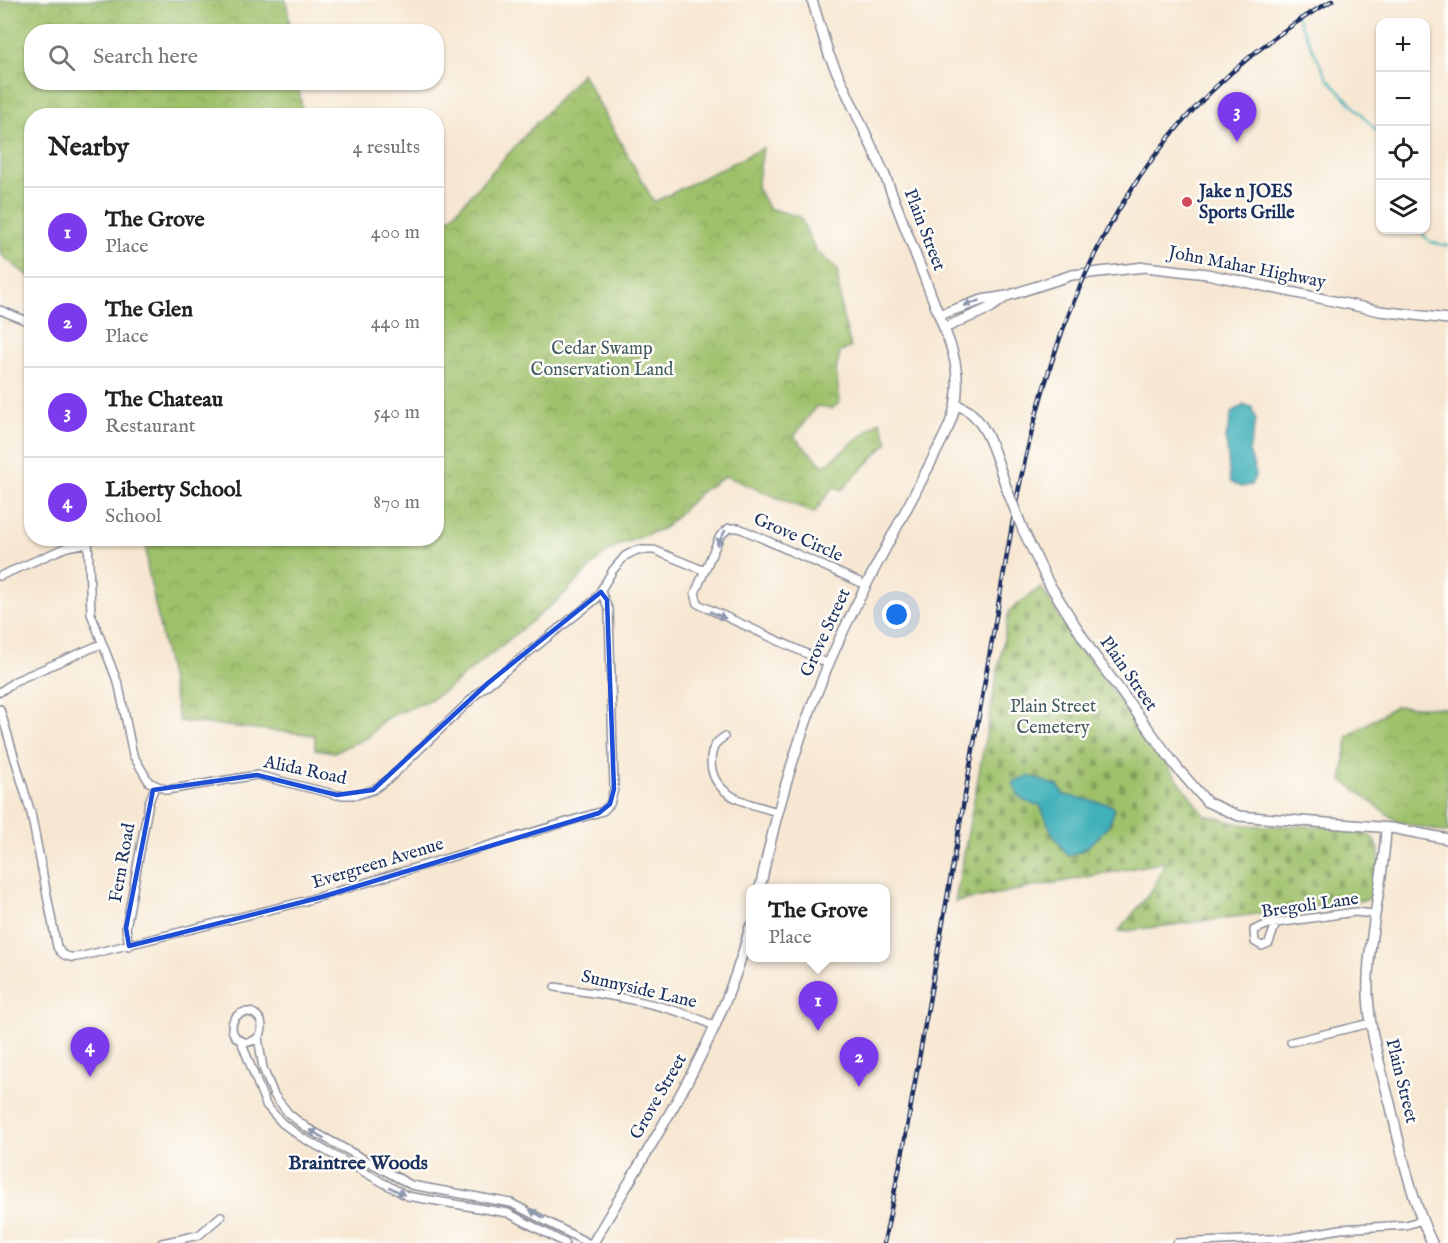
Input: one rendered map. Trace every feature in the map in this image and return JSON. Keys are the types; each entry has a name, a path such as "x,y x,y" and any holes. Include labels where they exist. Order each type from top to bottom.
{"street":[{"name":"Plain Street","path":"812,0 825,45 884,173 944,328 957,368 956,405 971,411 980,421 1043,574 1089,648 1148,730 1207,802 1223,811 1245,818 1386,828 1384,868 1374,914 1368,979 1371,1023 1410,1187 1432,1243"},
{"name":"John Mahar Highway","path":"939,315 982,300 1007,296 1072,275 1135,267 1207,274 1380,310 1448,318"},
{"name":"John Mahar Highway","path":"944,328 990,309 1007,296"},
{"path":"0,310 24,320"},
{"name":"Grove Street","path":"761,884 777,812 803,728 829,664 866,585 948,428 956,405"},
{"name":"Grove Circle","path":"829,664 700,607 695,596 722,533 726,529 736,528 866,585"},
{"path":"0,576 70,546"},
{"path":"88,546 90,609 118,686 136,763 146,779 155,787"},
{"path":"602,592 616,565 625,556 637,550 654,550 705,571"},
{"name":"Alida Road","path":"155,787 176,790 257,775 338,795 357,795 373,790 390,778 481,690 602,592"},
{"name":"Evergreen Avenue","path":"0,709 31,813 58,951 66,957 74,958 318,898 607,808 612,800 614,789 609,610 602,592"},
{"path":"0,692 15,681 101,644"},
{"path":"724,737 715,744 711,757 712,772 720,786 737,800 777,812"},
{"name":"Fern Road","path":"129,946 126,928 149,802 155,787"},
{"path":"1386,828 1448,839"},
{"name":"Bregoli Lane","path":"1276,923 1272,940 1266,945 1257,944 1253,934 1258,927 1276,923 1359,912 1374,914"},
{"name":"Grove Street","path":"593,1243 716,1027 738,970 746,941"},
{"name":"Sunnyside Lane","path":"555,987 633,1001 696,1018 716,1027"},
{"path":"565,1243 512,1215 407,1196 291,1131 273,1114 259,1090 248,1052 241,1041 234,1036 231,1026 234,1018 243,1012 254,1014 260,1019 262,1027 258,1037 266,1076 279,1102 298,1122 411,1185 516,1204 588,1243"},
{"path":"1291,1042 1371,1023"},
{"path":"241,1041 252,1041 258,1037"},
{"path":"348,1164 354,1154"},
{"path":"455,1205 456,1194"},
{"path":"162,1243 199,1235 221,1216"},
{"path":"1177,1243 1291,1238 1340,1229 1406,1225 1422,1220"}],"highlighted area":[{"path":"601,592 607,600 614,789 610,804 599,813 318,898 129,946 126,928 153,790 257,775 337,795 373,790 488,683"}],"green space":[{"path":"0,0 286,0 290,24 24,24 24,90 299,90 302,108 24,108 24,273 0,254"},
{"name":"Cedar Swamp Conservation Land","path":"582,73 654,202 763,148 757,187 768,208 800,217 816,251 837,269 842,314 851,347 840,352 836,372 840,402 832,409 816,406 794,437 824,466 880,421 888,442 842,490 833,487 814,513 726,476 702,491 664,528 617,546 601,557 558,600 449,688 431,699 385,719 367,738 334,752 315,749 315,735 179,721 147,565 146,546 444,546 444,224"},
{"name":"Plain Street Cemetery","path":"1041,587 1067,629 1204,815 1249,825 1316,826 1367,834 1375,841 1379,854 1372,899 1118,932 1153,889 1165,862 955,902 1009,611","holes":["1044,782 1058,786 1064,795 1108,804 1102,832 1080,853 1042,811"]},
{"path":"1395,706 1448,708 1448,833 1398,822 1342,780 1348,736"}],"water":[{"path":"1244,405 1252,407 1256,420 1249,451 1256,474 1251,485 1241,487 1230,481 1226,438 1232,412"},
{"path":"1028,776 1058,786 1064,795 1114,807 1110,822 1090,844 1068,856 1052,833 1040,805 1025,801 1017,792 1013,782"}],"waterway":[{"path":"1294,11 1327,78 1376,130"},
{"path":"1423,234 1430,242 1448,246"}],"railway":[{"path":"884,1243 904,1145 1017,497 1035,420 1057,346 1084,276 1118,211 1159,150 1208,95 1265,44 1333,0"}],"place":[{"name":"The Chateau","path":"1237,142"},
{"name":"Jake n JOES Sports Grille","path":"1187,202"},
{"name":"The Grove","path":"818,1031"},
{"name":"Liberty School","path":"90,1077"},
{"name":"The Glen","path":"859,1087"}],"district":[{"name":"Braintree Woods","path":"358,1163"}]}
